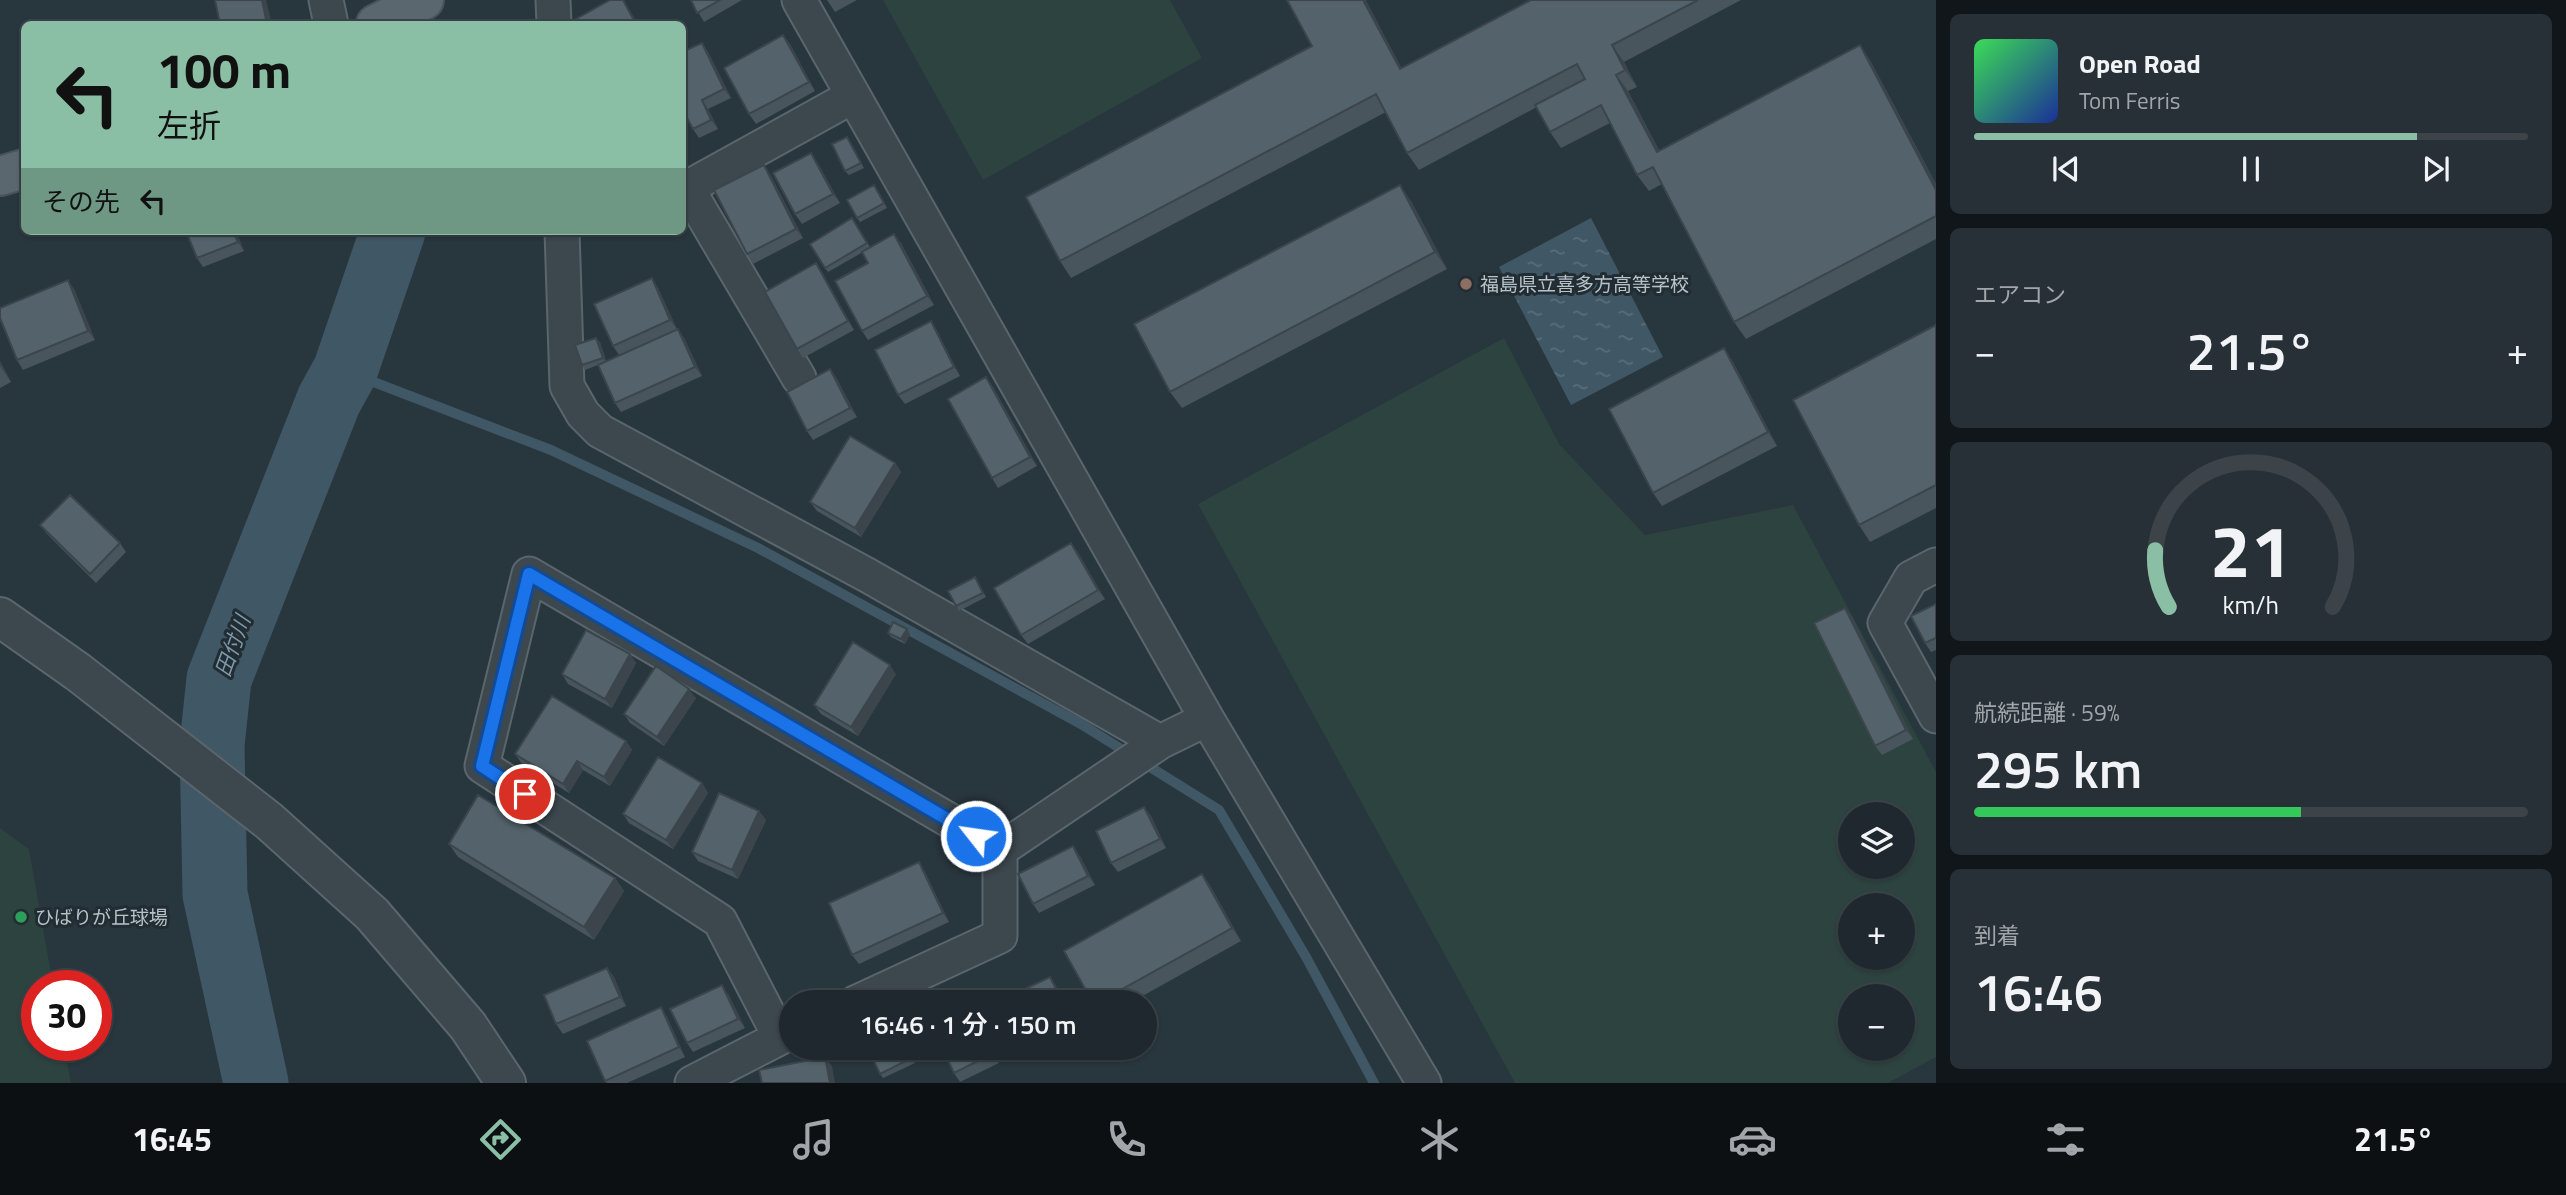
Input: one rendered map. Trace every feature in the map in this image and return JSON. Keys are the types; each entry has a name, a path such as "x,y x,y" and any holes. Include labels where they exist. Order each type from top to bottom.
{"main road":[{"path":"382,21 424,0"},
{"path":"0,176 21,170"}],"street":[{"path":"326,0 330,21"},
{"path":"554,0 554,21"},
{"path":"799,0 1207,719 1424,1083"},
{"path":"799,378 687,188 853,96"},
{"path":"562,235 567,386 583,414 600,431 867,575 1160,741"},
{"path":"1936,565 1911,578 1885,624 1936,716"},
{"path":"779,1024 720,921 482,766 529,574 1000,850"},
{"path":"0,617 78,672 270,821 372,914 468,1026 506,1083"},
{"path":"1000,850 1160,741 1207,719"},
{"path":"883,990 1000,936 1000,850"},
{"path":"696,1082 779,1038"}],"green space":[{"path":"883,0 1170,0 1202,58 983,180"},
{"path":"1504,338 1559,444 1645,535 1793,505 1936,772 1936,1057 1888,1083 1515,1083 1198,504"},
{"name":"ひばりが丘球場","path":"0,828 29,849 50,970 21,970 21,1061 67,1061 71,1083 0,1083"}],"water":[{"path":"1591,218 1663,357 1571,405 1499,267"}],"building":[{"path":"215,0 262,0 266,21 219,21"},
{"path":"610,0 623,0 634,21 572,21"},
{"path":"691,0 720,0 697,13"},
{"path":"1287,0 1363,0 1400,69 1531,0 1698,0 1612,45 1625,70 1616,75 1657,152 1860,45 1936,190 1936,216 1734,322 1653,167 1637,175 1601,105 1550,132 1535,105 1585,79 1577,64 1407,153 1376,94 1060,261 1026,197 1312,46"},
{"path":"783,35 809,82 749,114 724,68"},
{"path":"702,43 724,89 702,100 711,120 693,129 686,116 686,50"},
{"path":"847,137 861,163 845,171 832,144"},
{"path":"811,153 833,194 795,214 773,173"},
{"path":"764,165 796,229 747,254 714,190"},
{"path":"874,185 884,203 857,218 847,200"},
{"path":"1400,185 1435,252 1170,392 1134,324"},
{"path":"852,218 867,243 825,268 810,244"},
{"path":"894,234 927,296 862,331 835,281 868,263 862,252"},
{"path":"188,235 235,235 238,242 197,258"},
{"path":"816,263 848,321 797,349 765,292"},
{"path":"652,278 670,320 613,346 594,304"},
{"path":"68,280 88,331 17,360 0,318 0,308"},
{"path":"931,321 954,367 898,395 875,350"},
{"path":"1936,325 1936,485 1859,525 1793,400"},
{"path":"678,329 695,367 615,403 598,365"},
{"path":"596,338 603,358 582,365 575,345"},
{"path":"1724,348 1768,432 1653,493 1609,409"},
{"path":"830,369 850,408 807,431 787,392"},
{"path":"986,377 1030,457 992,478 948,399"},
{"path":"850,436 895,463 855,528 810,502"},
{"path":"70,495 120,543 90,574 40,525"},
{"path":"1071,543 1098,590 1021,635 994,588"},
{"path":"975,577 983,593 956,606 948,591"},
{"path":"1936,604 1936,638 1925,643 1911,616"},
{"path":"1845,608 1906,730 1875,746 1814,623"},
{"path":"893,622 907,629 901,639 888,633"},
{"path":"586,630 630,654 605,699 562,674"},
{"path":"853,642 890,665 851,727 814,705"},
{"path":"656,666 689,689 657,737 624,714"},
{"path":"552,696 626,741 604,777 577,761 563,784 515,754"},
{"path":"658,757 702,783 666,840 623,814"},
{"path":"719,793 759,811 732,870 692,852"},
{"path":"478,795 615,878 584,927 449,844"},
{"path":"1144,807 1160,839 1111,863 1096,831"},
{"path":"1073,846 1088,876 1033,904 1018,874"},
{"path":"919,862 943,913 852,955 829,903"},
{"path":"1202,874 1232,928 1120,990 1086,990 1064,951"},
{"path":"607,968 620,997 556,1024 544,995"},
{"path":"1050,977 1056,990 1023,990"},
{"path":"722,985 738,1019 687,1043 670,1009"},
{"path":"661,1007 679,1047 605,1081 587,1041"},
{"path":"810,1060 826,1060 830,1083 762,1083 759,1070"},
{"path":"874,1060 908,1060 880,1074"},
{"path":"948,1060 980,1060 954,1073"}],"waterway":[{"name":"田付川","path":"256,1083 215,894 212,745 219,679 329,400 345,371 392,235"},
{"path":"345,371 551,450 758,548 1081,724 1219,810 1306,957 1374,1083"}],"place":[{"name":"福島県立喜多方高等学校","path":"1466,284"},
{"name":"ひばりが丘球場","path":"21,917"}],"route":[{"path":"525,794 482,766 529,574 976,836"}]}
